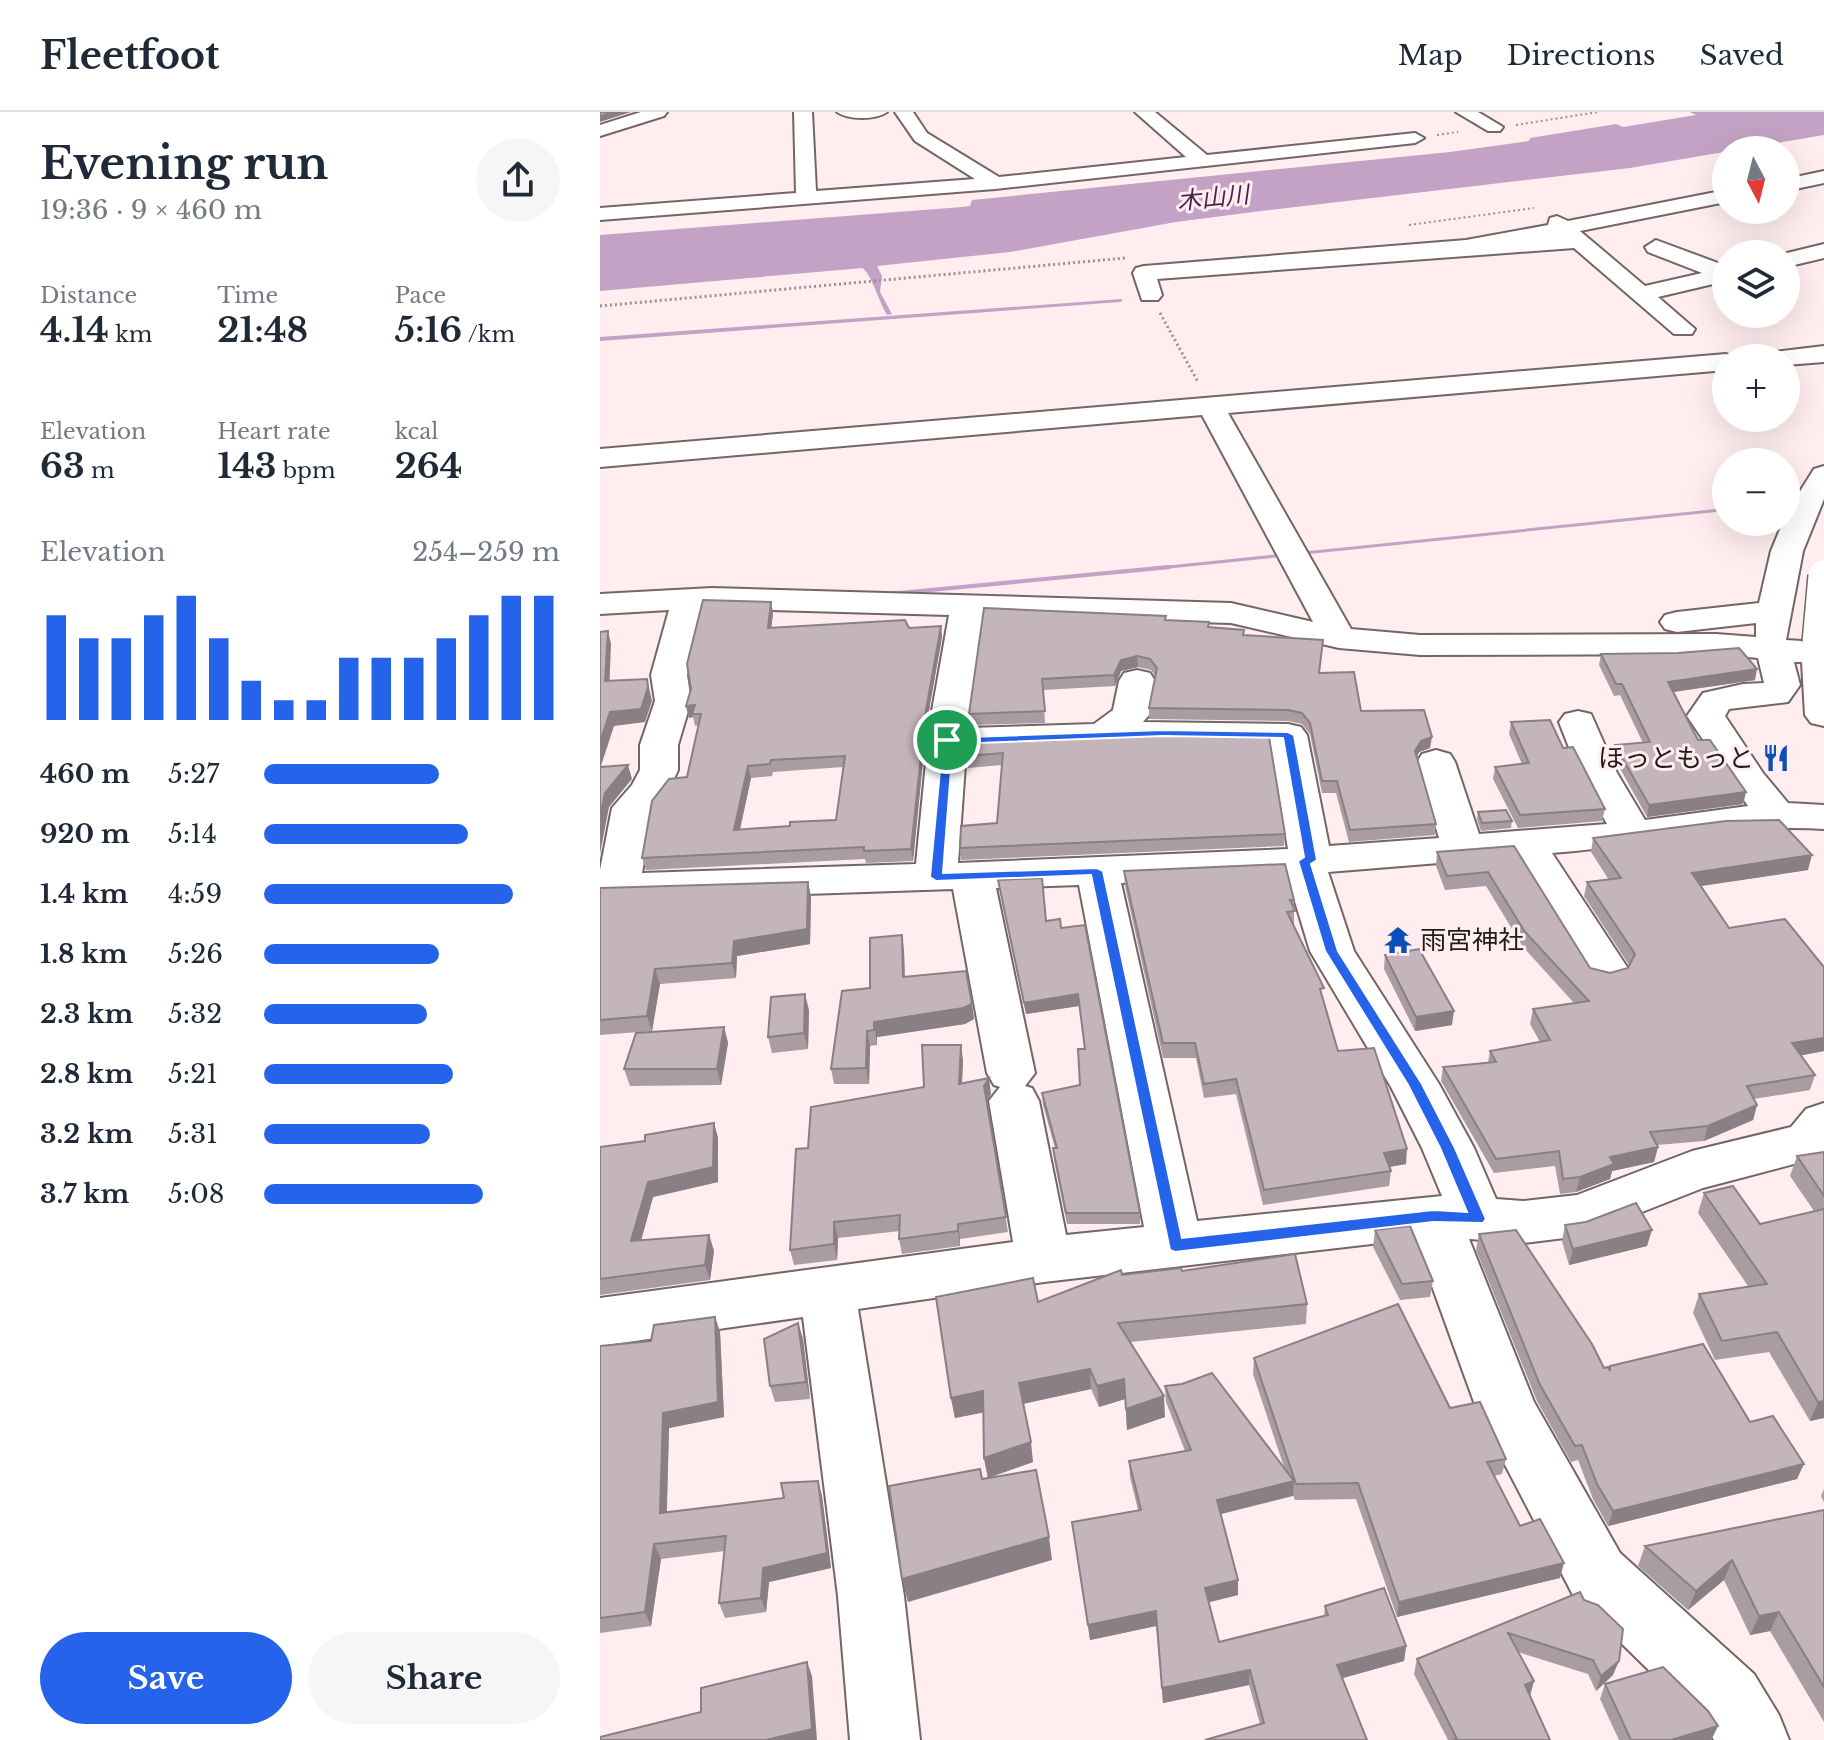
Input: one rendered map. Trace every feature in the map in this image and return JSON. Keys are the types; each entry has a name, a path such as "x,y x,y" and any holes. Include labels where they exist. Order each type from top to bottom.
{"street":[{"path":"600,131 658,112"},
{"path":"803,112 806,198"},
{"path":"846,112 878,112"},
{"path":"904,112 921,137 995,183"},
{"path":"1144,112 1204,162"},
{"path":"1465,112 1494,127"},
{"path":"600,214 995,183 1415,138 1392,125"},
{"path":"1800,182 1824,177"},
{"path":"1150,295 1144,273 1466,247 1712,199"},
{"path":"1564,228 1683,329"},
{"path":"1640,294 1726,274 1656,247"},
{"path":"1800,257 1824,251"},
{"path":"1800,356 1824,354"},
{"path":"600,458 1712,363"},
{"path":"1210,405 1339,638"},
{"path":"1776,814 1749,781 1706,716 1716,701 1743,695 1775,694 1782,685 1774,634 1791,536 1812,491 1824,475"},
{"path":"1824,576 1819,650 1824,715"},
{"path":"600,604 689,599 1231,613 1339,638 1420,645 1716,644 1819,650"},
{"path":"689,599 669,675 673,701 659,745 659,770 649,790 632,808 609,888 1097,871 1308,860 1632,833 1776,814 1824,817"},
{"path":"967,608 947,740 954,876 1012,1087 1044,1260"},
{"path":"1609,646 1611,629 1774,634"},
{"path":"1103,735 1130,715 1137,681"},
{"path":"1578,722 1598,773 1632,833"},
{"path":"947,740 1103,735 1288,735 1308,860 1332,951 1414,1084 1448,1148 1456,1218 1508,1413 1597,1575 1729,1699 1754,1740"},
{"path":"1436,762 1463,848"},
{"path":"1525,843 1606,970"},
{"path":"1097,871 1175,1245"},
{"path":"600,1322 827,1288 1175,1245 1456,1218 1523,1222 1581,1215 1692,1171 1808,1142 1824,1122"},
{"path":"827,1288 871,1596 885,1740"}],"path":[{"path":"1150,295 1210,405"}],"water":[{"name":"木山川","path":"1690,112 1824,112 1824,135 1800,139 1800,136 1712,136 1712,154 1630,168 1176,222 1010,252 877,266 882,276 880,292 892,314 887,315 863,268 600,291 600,235 962,207 970,206 972,200 1450,152 1616,124 1623,127 1696,115"},
{"path":"1712,509 1712,512 1155,570 1154,567"}],"building":[{"path":"703,600 771,602 768,628 905,620 909,628 941,626 926,710 911,849 864,851 864,847 642,858 652,801 669,779 687,777 701,714 692,714 695,705 686,706 691,689 687,664","holes":["845,756 836,820 790,822 790,826 734,830 748,766 770,764 771,760"]},
{"path":"984,608 1166,616 1165,620 1209,622 1208,627 1244,630 1243,635 1323,640 1319,673 1354,672 1361,711 1424,710 1432,737 1421,741 1415,751 1436,824 1350,830 1337,781 1322,781 1310,723 1302,713 1288,710 1149,708 1157,668 1150,659 1137,656 1121,660 1114,675 1042,679 1045,711 969,714"},
{"path":"608,631 605,681 647,679 648,687 641,709 610,712 600,742 600,632"},
{"path":"1739,648 1757,669 1668,682 1698,740 1710,740 1746,792 1649,805 1615,745 1650,742 1622,684 1616,684 1601,654"},
{"path":"1550,720 1563,748 1573,747 1605,809 1520,815 1495,767 1529,763 1511,722"},
{"path":"1163,735 1269,737 1285,834 960,848 961,826 997,823 1003,753 966,756 967,742"},
{"path":"628,765 605,793 600,817 600,767"},
{"path":"1506,810 1512,821 1482,823 1478,812"},
{"path":"1779,820 1812,855 1692,873 1729,928 1785,919 1824,967 1824,1038 1792,1043 1815,1075 1747,1086 1757,1105 1708,1126 1650,1132 1658,1147 1610,1157 1614,1164 1580,1177 1563,1179 1559,1151 1496,1159 1443,1067 1496,1062 1490,1051 1550,1040 1533,1009 1589,1001 1525,932 1488,872 1447,876 1437,852 1514,846 1590,968 1610,973 1628,968 1635,954 1587,882 1621,878 1593,838 1726,821"},
{"path":"1285,864 1294,900 1290,900 1295,911 1287,912 1324,988 1320,989 1338,1051 1374,1048 1407,1149 1384,1153 1391,1171 1264,1190 1236,1079 1204,1084 1195,1043 1163,1043 1124,871"},
{"path":"1042,878 1046,921 1060,919 1061,928 1085,925 1140,1213 1066,1213 1053,1148 1057,1148 1042,1093 1080,1085 1078,1049 1085,1049 1078,994 1024,1003 998,880"},
{"path":"808,882 807,929 734,941 732,963 655,969 647,1016 600,1020 600,888"},
{"path":"902,935 903,977 966,971 972,1004 874,1022 874,1030 867,1031 866,1068 831,1069 842,991 870,988 870,938"},
{"path":"1419,949 1454,1011 1416,1017 1385,955"},
{"path":"805,994 804,1033 768,1037 771,997"},
{"path":"724,1027 717,1069 624,1069 636,1033"},
{"path":"922,1045 961,1045 959,1084 989,1078 984,1086 1006,1217 958,1224 958,1231 899,1239 900,1215 834,1222 834,1244 790,1250 796,1149 808,1148 811,1107 924,1087"},
{"path":"714,1123 713,1167 648,1182 631,1241 709,1235 705,1265 600,1279 600,1147 645,1141 645,1135"},
{"path":"1824,1152 1824,1196 1797,1156"},
{"path":"1733,1186 1760,1224 1824,1209 1824,1401 1818,1402 1777,1332 1722,1341 1699,1294 1767,1284 1704,1193"},
{"path":"1636,1203 1652,1230 1573,1249 1565,1225 1586,1222"},
{"path":"1410,1226 1433,1281 1402,1284 1375,1230"},
{"path":"1516,1230 1592,1344 1604,1368 1608,1367 1610,1371 1610,1366 1703,1344 1750,1422 1773,1416 1804,1464 1613,1511 1597,1484 1582,1445 1575,1446 1540,1385 1479,1234"},
{"path":"1295,1254 1307,1304 1118,1323 1164,1396 1126,1409 1124,1379 1097,1386 1090,1369 1019,1383 1031,1442 984,1458 983,1391 951,1398 936,1297 1033,1278 1038,1302 1121,1270 1122,1275 1181,1268 1182,1271"},
{"path":"1398,1304 1450,1408 1480,1402 1506,1459 1487,1462 1520,1526 1540,1519 1564,1563 1399,1602 1358,1483 1296,1484 1254,1358"},
{"path":"715,1317 718,1402 663,1413 660,1513 784,1498 781,1483 818,1481 827,1553 763,1568 761,1598 719,1603 726,1536 654,1544 645,1612 600,1618 600,1346 651,1341 654,1325"},
{"path":"798,1323 806,1382 770,1386 764,1339"},
{"path":"1212,1373 1294,1481 1217,1500 1238,1580 1205,1588 1219,1642 1328,1615 1325,1606 1384,1588 1406,1646 1337,1665 1367,1740 1205,1740 1264,1723 1250,1670 1162,1688 1156,1611 1088,1625 1072,1522 1141,1510 1129,1461 1191,1450 1165,1386 1182,1384"},
{"path":"980,1469 982,1479 1036,1470 1049,1537 902,1579 889,1486"},
{"path":"1824,1510 1824,1687 1779,1612 1759,1616 1732,1560 1696,1591 1645,1546"},
{"path":"1580,1592 1584,1600 1598,1605 1623,1629 1619,1661 1601,1676 1593,1660 1508,1633 1534,1681 1525,1685 1550,1740 1453,1740 1457,1739 1417,1659"},
{"path":"807,1662 812,1729 766,1740 600,1740 600,1737 701,1712 701,1688"},
{"path":"1663,1667 1708,1711 1718,1726 1671,1740 1631,1740 1605,1684"}],"waterway":[{"path":"600,339 1120,300"},
{"path":"889,594 1168,567"},
{"path":"710,589 822,592"}],"place":[{"name":"ほっともっと","path":"1776,758"},
{"name":"雨宮神社","path":"1398,940"}],"route":[{"path":"1163,733 1288,735 1311,860 1304,861 1332,951 1414,1084 1448,1148 1478,1219 1433,1216 1175,1245 1097,871 936,877 947,740 1163,733"}]}
